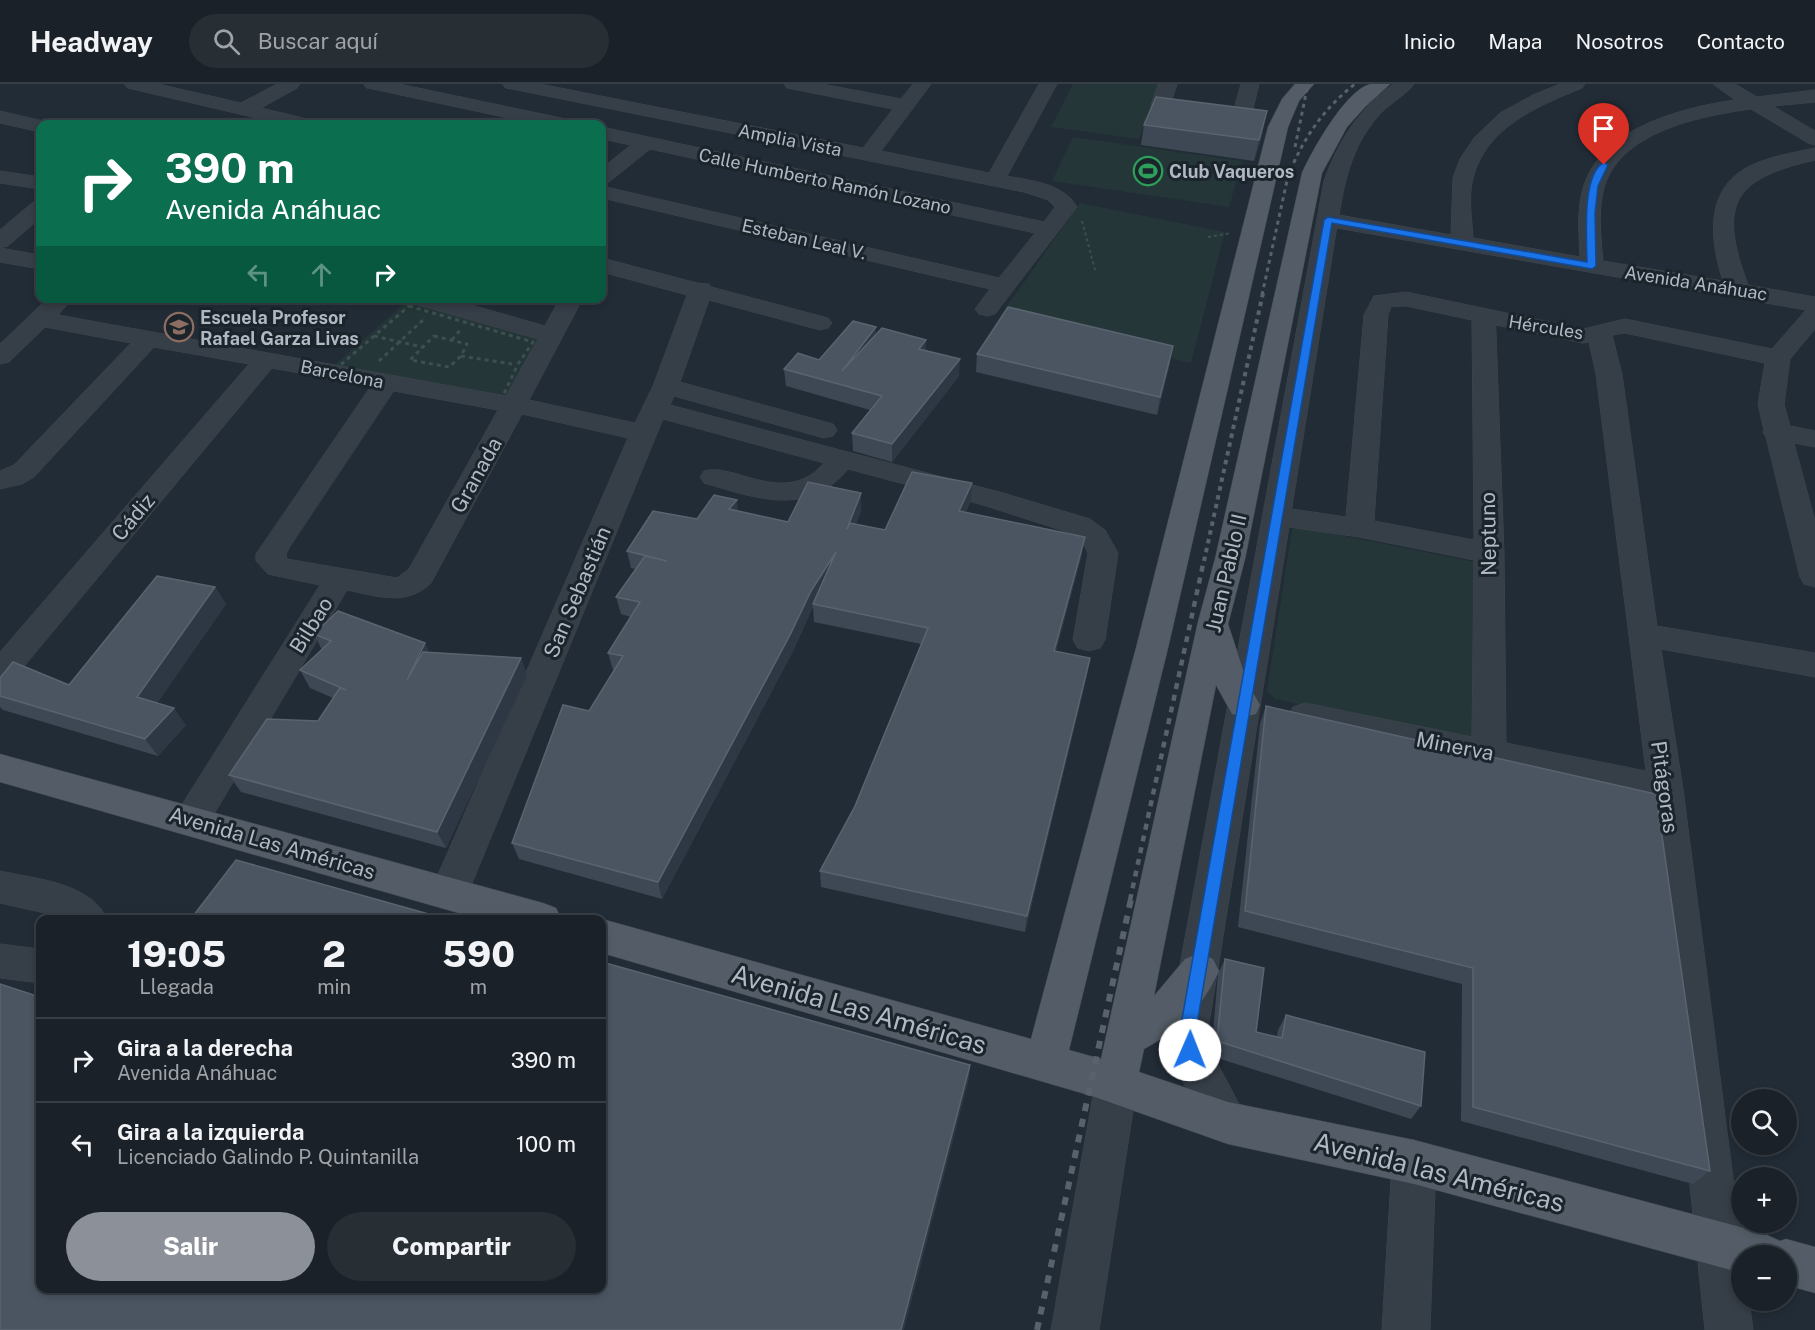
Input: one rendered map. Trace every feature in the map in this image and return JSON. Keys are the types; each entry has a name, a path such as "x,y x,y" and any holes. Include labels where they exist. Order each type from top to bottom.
{"main road":[{"path":"1045,1062 1152,648 1278,127 1291,99 1305,84"},
{"name":"Juan Pablo II","path":"1116,1085 1213,622 1233,548 1312,173 1324,145 1340,119 1381,84"},
{"path":"1213,622 1231,683 1245,705"},
{"name":"Avenida Las Américas","path":"0,768 526,915"},
{"name":"Avenida Las Américas","path":"606,937 1045,1062 1116,1085"},
{"path":"1124,1039 1157,1021 1174,1004 1199,971"},
{"name":"Avenida las Américas","path":"1116,1085 1228,1123 1414,1162 1731,1247"},
{"path":"1797,1265 1815,1270"}],"street":[{"path":"134,84 287,120"},
{"path":"243,110 291,84"},
{"path":"373,84 542,120"},
{"name":"Amplia Vista","path":"512,84 579,90 627,109 995,180 1052,193 1066,205"},
{"path":"868,155 922,84"},
{"path":"995,180 1048,84"},
{"path":"1168,84 1160,106 1169,112 1234,120 1242,111 1250,84"},
{"path":"1228,1123 1190,1050 1187,1036 1245,705 1275,516 1334,181 1356,130 1379,103 1405,84"},
{"path":"1462,244 1463,180 1472,155 1484,138 1501,120 1576,84"},
{"path":"1722,84 1815,139"},
{"path":"802,85 907,106"},
{"path":"1592,266 1591,213 1594,186 1604,165 1620,147 1661,124 1688,115 1754,103 1815,96"},
{"path":"606,124 627,109"},
{"path":"0,117 36,125"},
{"name":"Calle Humberto Ramón Lozano","path":"606,134 1048,229"},
{"path":"606,175 646,143"},
{"path":"1738,290 1725,254 1722,231 1723,210 1732,193 1749,175 1776,164 1815,154"},
{"path":"0,177 36,182"},
{"name":"Esteban Leal V.","path":"606,193 1006,286"},
{"path":"987,309 1066,205"},
{"path":"0,241 36,211"},
{"name":"Avenida Anáhuac","path":"1328,220 1815,303"},
{"path":"0,255 36,261"},
{"path":"606,266 820,323"},
{"name":"San Sebastián","path":"450,893 655,409 701,290"},
{"name":"Hércules","path":"1359,528 1376,315 1382,301 1406,299 1583,336 1609,327 1624,326 1778,358"},
{"path":"0,357 57,303"},
{"name":"Granada","path":"339,579 398,589 407,588 420,576 569,303"},
{"path":"425,306 552,335"},
{"path":"1815,314 1778,358 1771,404 1776,432 1815,577"},
{"name":"Neptuno","path":"1484,316 1489,554 1488,752"},
{"name":"Barcelona","path":"41,318 515,405 655,409"},
{"name":"Pitágoras","path":"1599,332 1608,365 1643,635 1666,789 1729,1330"},
{"path":"0,480 12,478 24,471 149,338"},
{"name":"Cádiz","path":"0,674 266,360"},
{"name":"Bilbao","path":"191,821 339,579 278,567 272,561 271,554 376,378"},
{"path":"655,409 824,430"},
{"path":"655,409 993,499 1080,526 1095,537 1103,553 1089,640"},
{"path":"1776,432 1815,439"},
{"path":"714,477 770,490 802,489 814,486 824,479 842,459"},
{"path":"1275,516 1359,528 1489,554"},
{"path":"1643,635 1815,665"},
{"name":"Minerva","path":"1245,705 1666,789"},
{"path":"0,887 66,903 84,911 86,915"},
{"path":"0,962 36,966"},
{"path":"1075,1330 1116,1085"},
{"path":"1406,1330 1414,1162"}],"path":[{"path":"1066,205 1081,218 1095,270"},
{"path":"409,306 425,306 533,342 518,364 501,400 376,378 337,368 409,306"},
{"path":"376,378 398,342 425,306"},
{"path":"374,336 423,347"},
{"path":"434,336 467,344 461,356 450,368 410,360 434,336"},
{"path":"461,356 518,364"}],"shaded area":[{"path":"1073,84 1160,84 1139,139 1051,127"},
{"name":"Club Vaqueros","path":"1073,137 1242,161 1229,207 1052,181"},
{"path":"1080,203 1225,232 1191,363 1000,316"},
{"path":"405,303 537,339 540,343 510,397 332,367"},
{"path":"1299,527 1475,562 1480,743 1275,699 1267,691 1292,529"}],"building":[{"path":"1156,97 1267,111 1259,140 1144,125"},
{"path":"1008,307 1173,346 1160,397 977,354"},
{"path":"853,321 876,327 842,371 882,328 926,340 919,349 960,359 892,444 852,433 882,396 784,369 798,353 819,360"},
{"path":"912,472 972,483 959,511 1085,537 1054,651 1090,658 1027,916 820,871 855,806 928,628 813,604 836,552 811,591 790,635 658,882 512,843 563,705 589,711 623,656 608,653 640,602 616,597 645,556 667,561 627,551 653,511 697,519 714,495 737,500 729,509 788,522 808,482 861,493 847,529 850,523 885,530"},
{"path":"157,576 215,587 137,697 174,708 145,739 0,696 0,678 13,662 69,685"},
{"path":"338,611 425,643 407,680 423,652 521,658 437,832 229,775 267,719 318,721 340,688 346,690 300,670 331,641 314,634"},
{"path":"1266,706 1656,794 1710,1171 1473,1107 1473,968 1245,911"},
{"path":"236,860 432,915 194,915"},
{"path":"1225,959 1264,968 1256,1032 1282,1038 1286,1015 1425,1052 1421,1106 1217,1041"},
{"path":"606,963 970,1065 901,1330 0,1330 0,984 36,996 36,1293 606,1293"}],"railway":[{"path":"1295,147 1308,84"},
{"path":"1262,295 1288,176 1294,162 1307,137 1324,114 1355,84"},
{"path":"1204,561 1263,293"},
{"path":"1130,900 1204,560"},
{"path":"1037,1330 1131,899"}],"place":[{"name":"Club Vaqueros","path":"1148,171"},
{"name":"Escuela Profesor Rafael Garza Livas","path":"179,327"}],"route":[{"path":"1190,1050 1187,1036 1245,705 1275,516 1328,220 1592,266 1591,213 1594,186 1604,165"}]}
